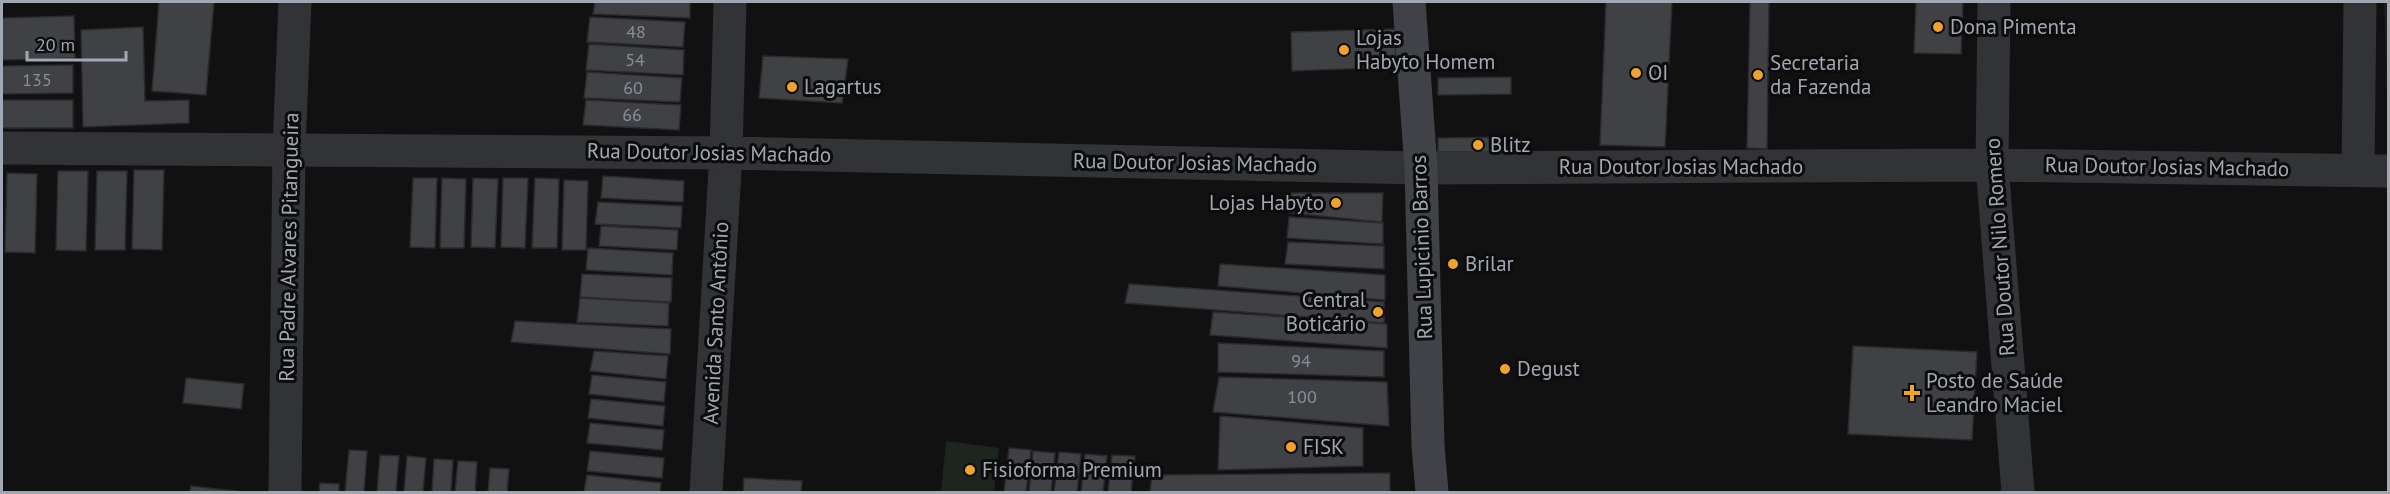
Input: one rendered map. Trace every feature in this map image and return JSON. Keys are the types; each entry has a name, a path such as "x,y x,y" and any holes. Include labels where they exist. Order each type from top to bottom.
{"main road":[{"name":"Rua Lupicinio Barros","path":"1409,2 1421,168 1428,446 1432,492"}],"street":[{"name":"Rua Padre Alvares Pitangueira","path":"285,492 289,148 295,2"},
{"name":"Avenida Santo Antônio","path":"706,492 726,153 730,2"},
{"name":"Rua Doutor Nilo Romero","path":"1994,2 1992,165 2018,492"},
{"path":"2360,2 2373,170"},
{"name":"Rua Doutor Josias Machado","path":"2,148 289,148 726,153 1421,168 1992,165 2373,170"}],"shaded area":[{"path":"2384,2 2388,2 2388,127"},
{"name":"Fisioforma Premium","path":"946,441 999,448 994,492 941,492"}],"building":[{"path":"159,2 214,2 206,95 152,91"},
{"path":"595,2 690,2 690,18 593,14"},
{"name":"OI","path":"1606,2 1672,2 1665,147 1600,145"},
{"name":"Secretaria da Fazenda","path":"1750,2 1769,2 1767,149 1747,148"},
{"name":"Dona Pimenta","path":"1916,2 1963,2 1961,54 1914,53"},
{"path":"74,16 75,58 2,60 2,18"},
{"path":"590,17 685,22 683,47 587,42"},
{"path":"143,27 145,101 189,100 189,123 83,127 81,30"},
{"name":"Lojas Habyto Homem","path":"1395,29 1396,67 1292,71 1291,32"},
{"path":"589,44 684,50 683,75 586,70"},
{"path":"763,56 848,59 842,103 759,98"},
{"path":"73,65 73,93 2,94 2,66"},
{"path":"587,72 682,78 680,102 584,98"},
{"path":"1511,77 1511,94 1438,95 1438,78"},
{"path":"2,100 73,100 73,128 2,128"},
{"path":"586,100 681,105 679,130 583,125"},
{"name":"Blitz","path":"1519,137 1519,152 1438,152 1438,138"},
{"path":"134,170 164,170 162,250 132,249"},
{"path":"58,171 88,171 86,251 56,250"},
{"path":"97,171 127,171 125,250 95,250"},
{"path":"7,173 37,174 35,253 5,252"},
{"path":"603,176 684,181 683,202 601,198"},
{"path":"413,178 437,178 435,248 410,247"},
{"path":"442,178 466,179 464,248 440,248"},
{"path":"473,178 498,179 495,248 471,247"},
{"path":"503,178 528,178 525,248 501,247"},
{"path":"535,178 559,179 557,248 532,248"},
{"path":"564,180 588,181 586,250 562,250"},
{"name":"Lojas Habyto","path":"1287,193 1383,193 1382,222 1290,213"},
{"path":"598,202 682,206 681,228 595,224"},
{"path":"1289,217 1383,223 1383,244 1287,238"},
{"path":"601,226 678,230 677,250 599,246"},
{"path":"1288,242 1384,246 1384,269 1285,264"},
{"path":"588,248 673,253 672,275 586,270"},
{"path":"1220,264 1385,275 1385,300 1218,286"},
{"path":"582,274 672,278 671,302 580,297"},
{"path":"1129,284 1384,302 1384,323 1125,303"},
{"path":"580,298 669,303 668,326 577,322"},
{"path":"1213,312 1387,324 1387,348 1210,335"},
{"path":"515,321 671,329 670,354 511,342"},
{"path":"1218,343 1384,351 1384,377 1218,372"},
{"name":"Posto de Saúde Leandro Maciel","path":"1853,346 1977,352 1972,440 1848,434"},
{"path":"594,351 668,356 666,379 590,371"},
{"path":"592,375 666,382 664,402 589,394"},
{"path":"1219,377 1387,382 1389,426 1213,412"},
{"path":"186,378 244,384 241,409 183,403"},
{"path":"591,399 665,406 663,426 588,418"},
{"name":"FISK","path":"1220,416 1363,428 1363,466 1218,470"},
{"path":"590,423 664,430 662,450 587,443"},
{"path":"1009,448 1031,450 1026,492 1004,492"},
{"path":"349,450 367,451 364,492 345,492"},
{"path":"590,451 664,458 662,478 587,471"},
{"path":"1033,451 1055,453 1051,492 1029,492"},
{"path":"1059,452 1081,454 1077,492 1054,492"},
{"path":"1085,454 1107,456 1103,492 1081,492"},
{"path":"380,455 399,456 396,492 377,492"},
{"path":"1112,455 1135,456 1131,492 1108,492"},
{"path":"407,456 426,458 423,492 404,492"},
{"path":"434,459 453,460 451,492 432,492"},
{"path":"458,461 477,462 475,492 455,492"},
{"path":"490,468 509,469 507,492 488,492"},
{"path":"1390,473 1390,492 1150,492 1152,475"},
{"path":"587,475 661,483 660,492 584,492"},
{"path":"744,478 802,481 801,492 743,492"},
{"path":"320,483 339,484 339,492 319,492"},
{"path":"191,486 244,492 190,492"}],"place":[{"name":"Dona Pimenta","path":"1938,27"},
{"name":"Lojas Habyto Homem","path":"1344,50"},
{"name":"OI","path":"1636,73"},
{"name":"Secretaria da Fazenda","path":"1758,75"},
{"name":"Lagartus","path":"792,87"},
{"name":"Blitz","path":"1478,145"},
{"name":"Lojas Habyto","path":"1336,203"},
{"name":"Brilar","path":"1453,264"},
{"name":"Central Boticário","path":"1378,312"},
{"name":"Degust","path":"1505,369"},
{"name":"Posto de Saúde Leandro Maciel","path":"1912,393"},
{"name":"FISK","path":"1291,447"},
{"name":"Fisioforma Premium","path":"970,470"}]}
